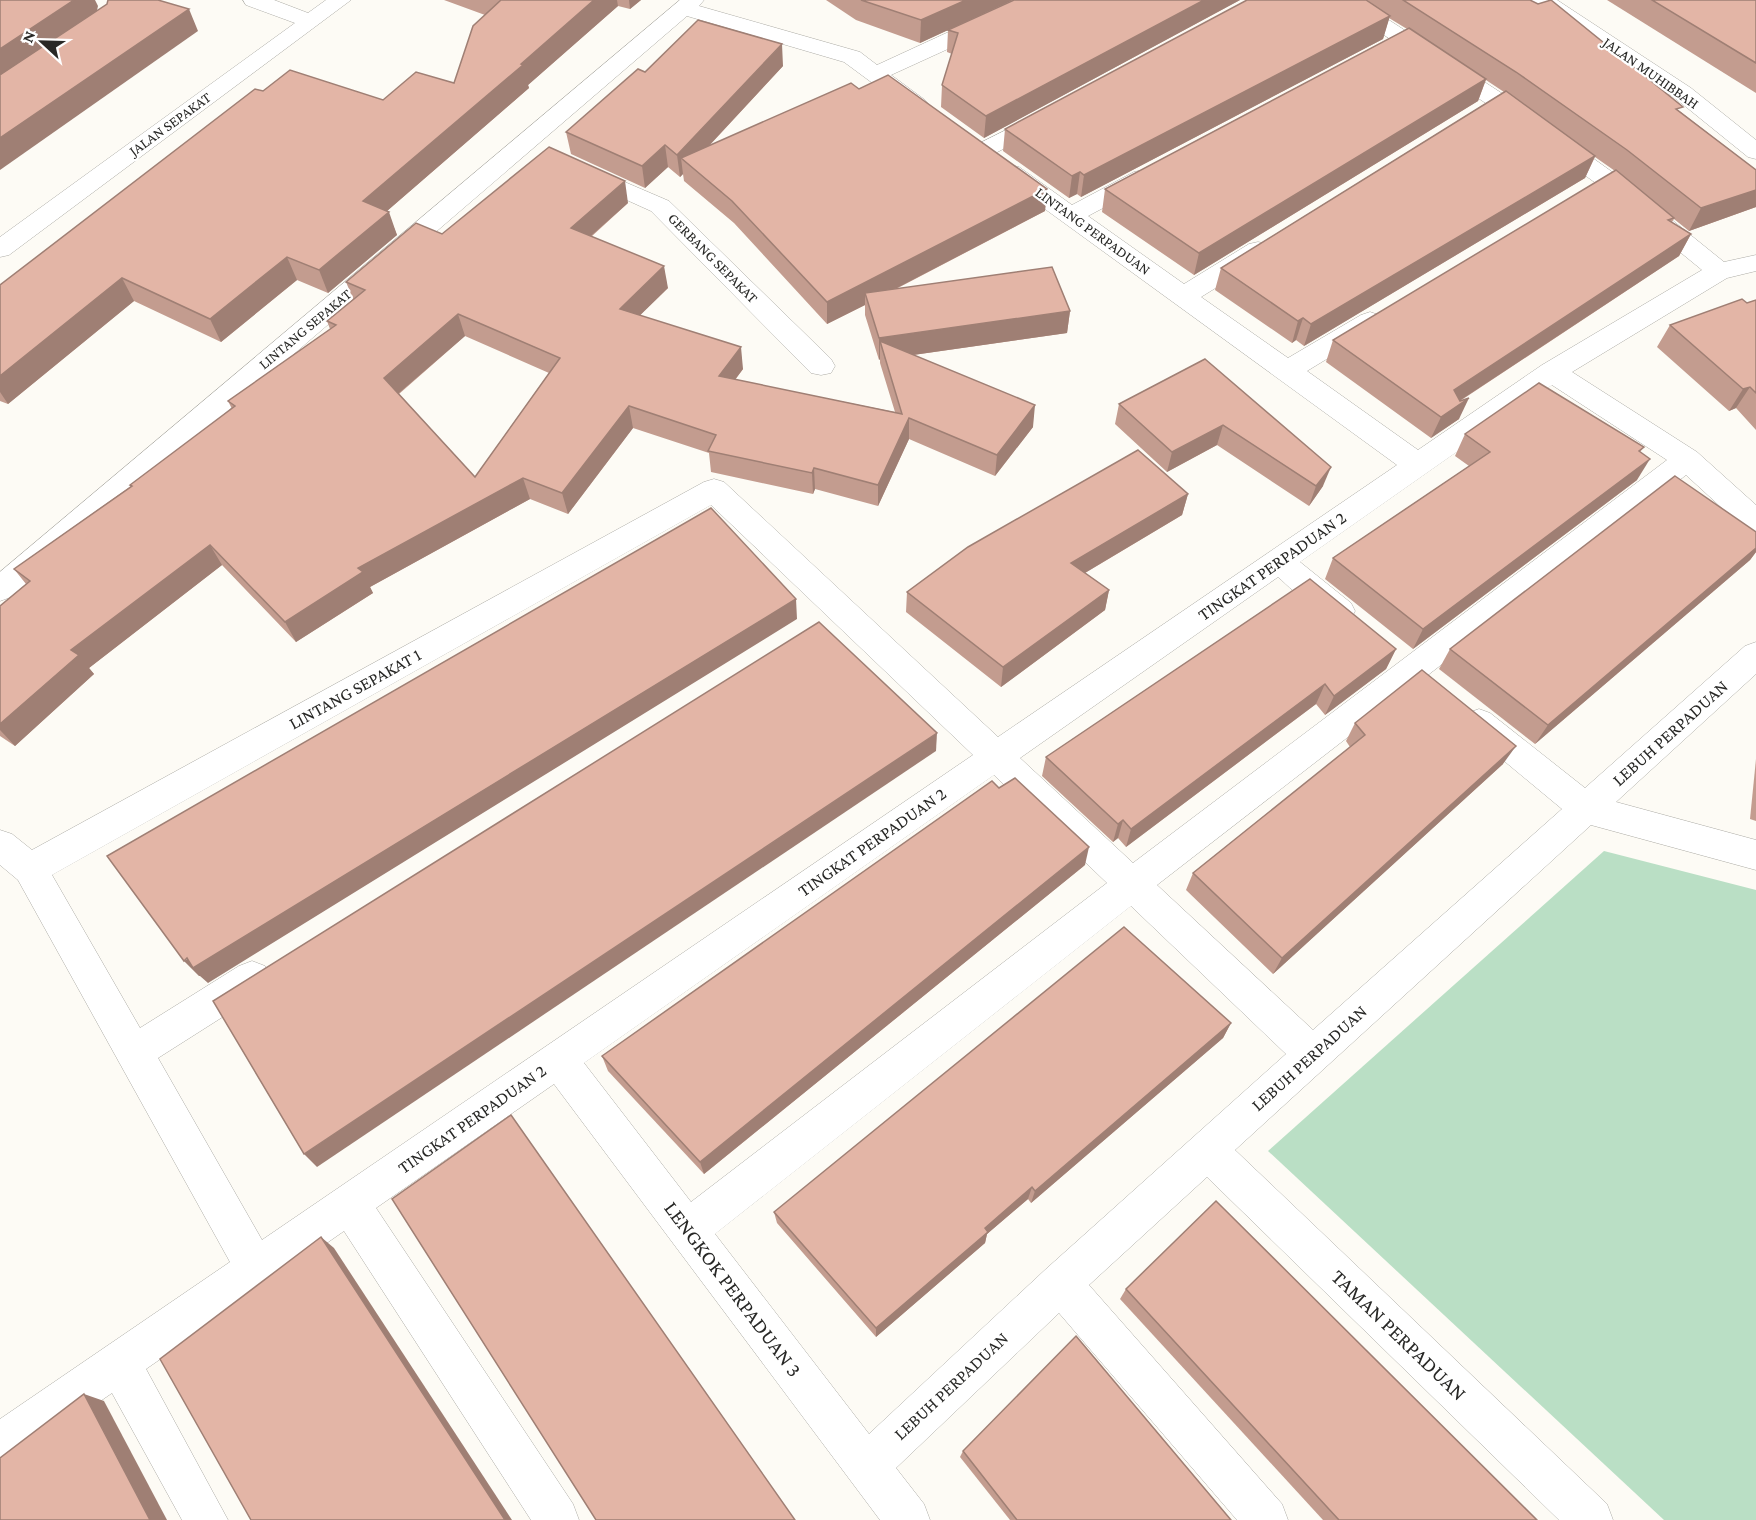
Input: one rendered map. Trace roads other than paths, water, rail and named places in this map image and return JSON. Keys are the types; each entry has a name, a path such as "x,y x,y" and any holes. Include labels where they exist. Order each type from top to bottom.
{"street":[{"path":"254,0 310,21"},
{"name":"JALAN SEPAKAT","path":"0,249 340,0"},
{"path":"875,74 1036,0"},
{"path":"1343,0 1403,39 1488,107 1719,270"},
{"name":"JALAN MUHIBBAH","path":"1542,0 1683,93 1756,152"},
{"path":"688,4 852,57 934,116"},
{"name":"LINTANG SEPAKAT","path":"0,589 544,154 688,4"},
{"path":"1382,50 1403,39"},
{"name":"LINTANG PERPADUAN","path":"1065,106 973,144 1418,465"},
{"name":"GERBANG SEPAKAT","path":"544,154 660,206 821,366"},
{"path":"1071,215 1164,166"},
{"path":"1183,296 1275,239"},
{"name":"TINGKAT PERPADUAN 2","path":"0,1445 1552,372 1719,270 1756,263"},
{"path":"1287,371 1386,311"},
{"path":"1552,372 1687,459 1756,522"},
{"path":"688,1230 1132,884 1687,459"},
{"name":"LINTANG SEPAKAT 1","path":"30,869 714,490 842,610"},
{"path":"1278,561 1359,626"},
{"path":"811,629 842,610 1313,1055"},
{"path":"1386,647 1586,808 1756,855"},
{"name":"LEBUH PERPADUAN","path":"867,1466 1060,1283 1756,655"},
{"path":"0,846 30,869 256,1268"},
{"path":"134,1052 275,963"},
{"name":"LENGKOK PERPADUAN 3","path":"558,1059 908,1520"},
{"name":"TAMAN PERPADUAN","path":"1208,1150 1591,1520"},
{"path":"349,1203 557,1520"},
{"path":"1060,1283 1266,1520"},
{"path":"119,1363 206,1520"}]}
